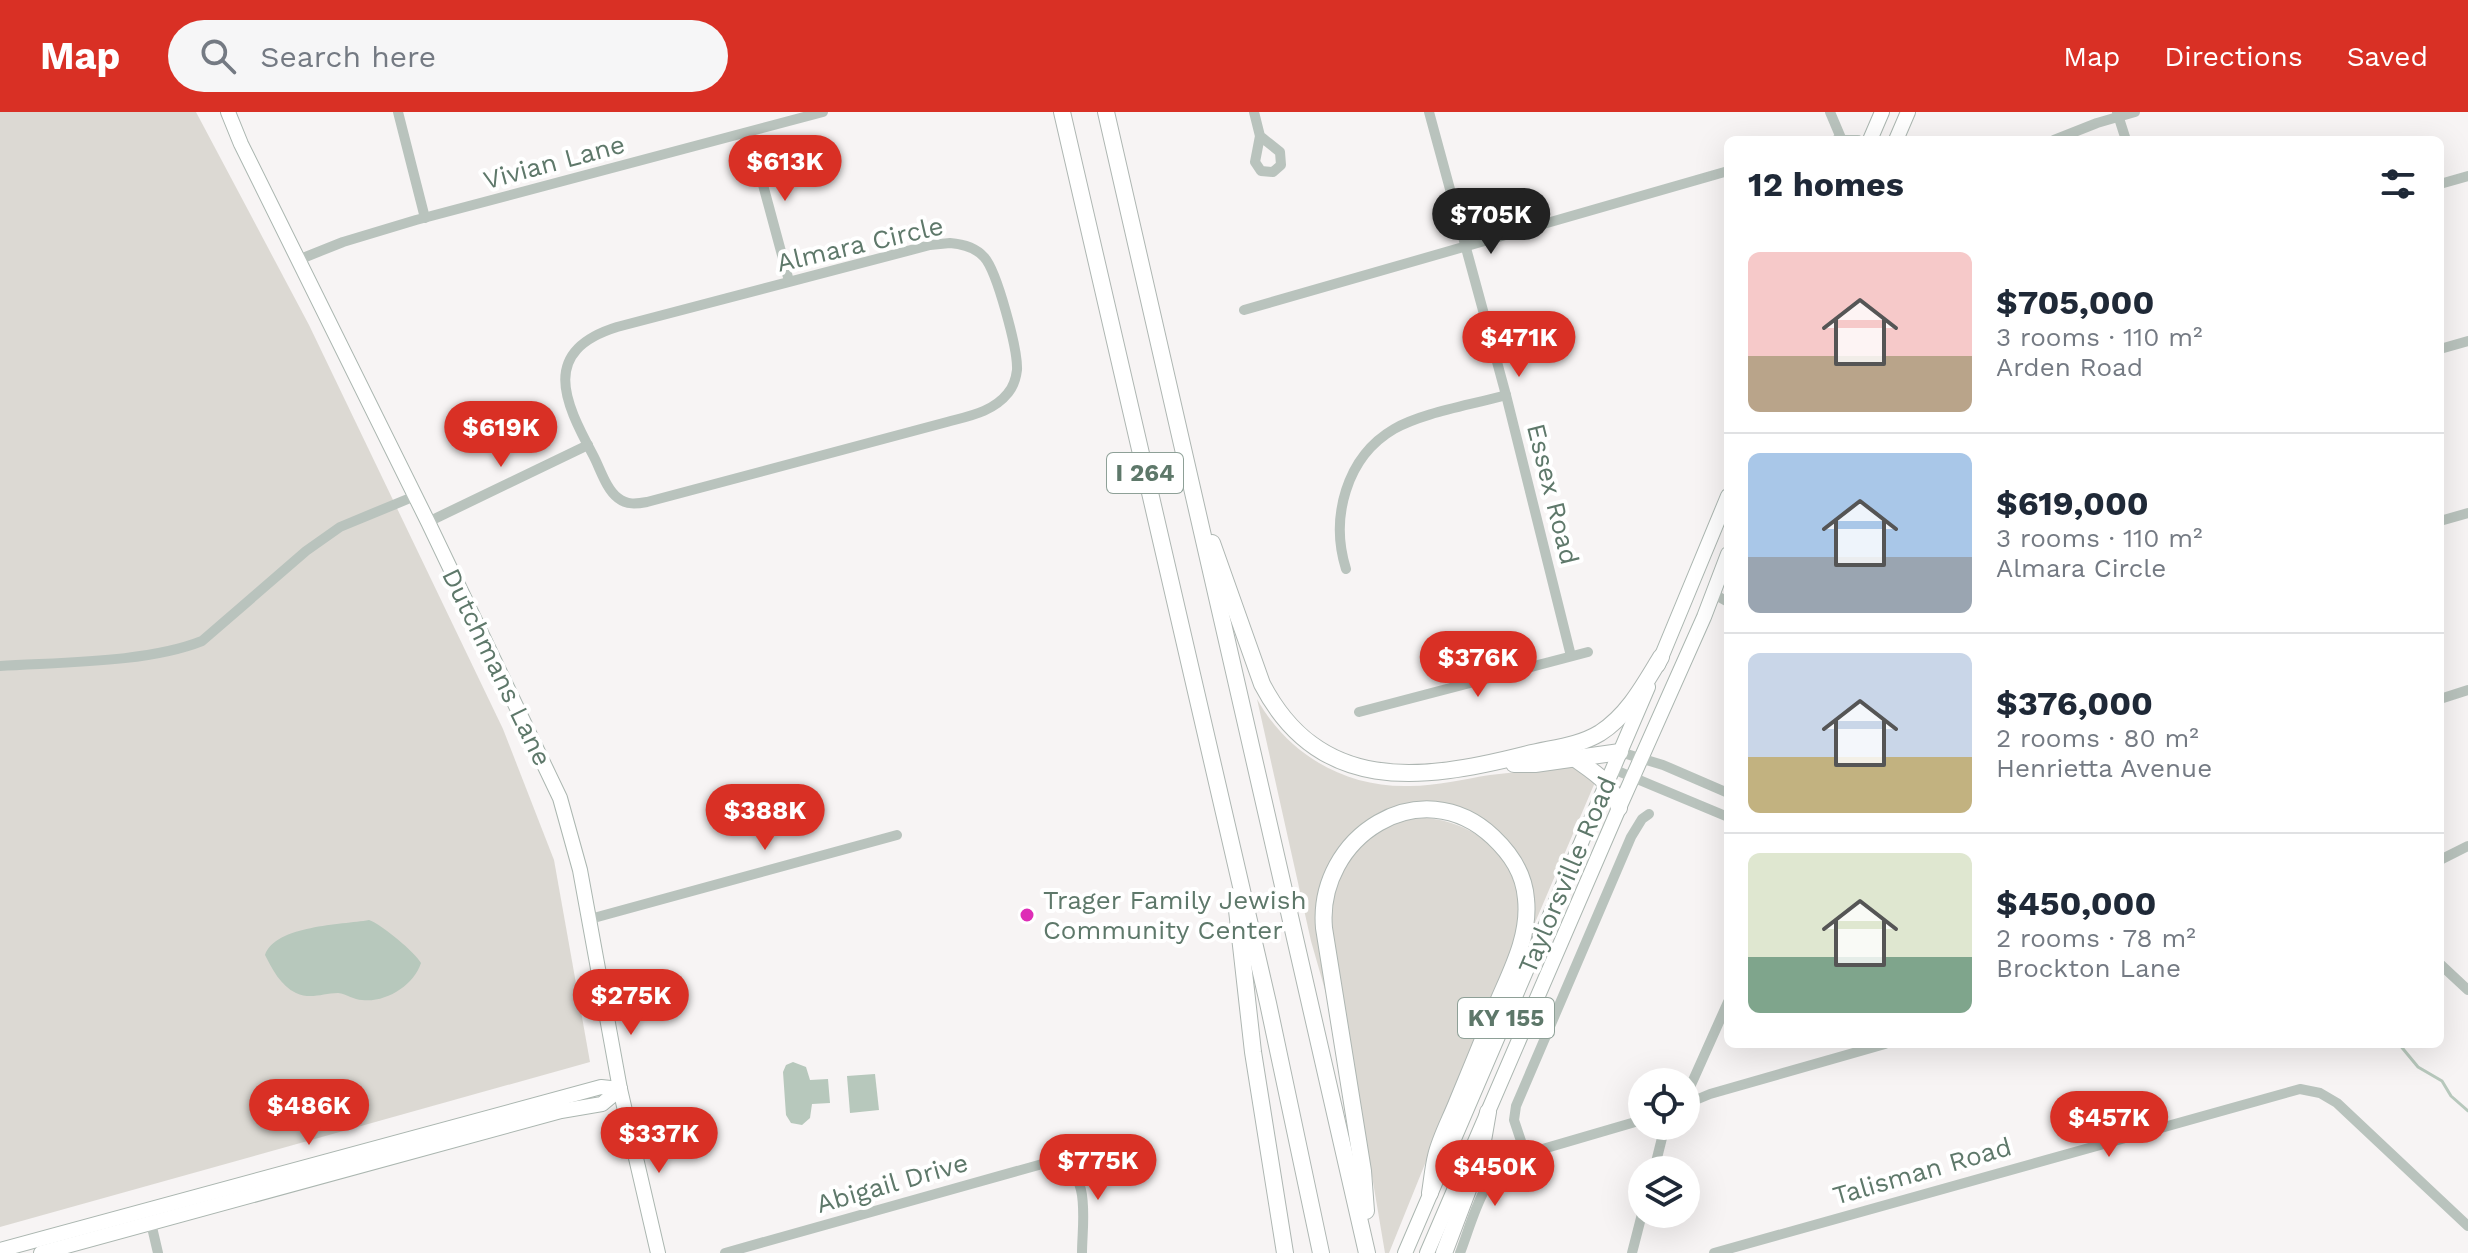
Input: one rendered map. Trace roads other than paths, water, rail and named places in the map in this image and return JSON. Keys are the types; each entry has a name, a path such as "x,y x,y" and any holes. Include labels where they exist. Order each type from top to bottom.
{"highway":[{"name":"I 264","path":"1062,112 1229,833 1321,1253"},
{"name":"I 264","path":"1107,112 1368,1253"},
{"path":"1193,488 1271,703 1310,745 1339,762 1384,773 1423,774 1571,745 1598,734 1616,720 1636,698 1661,657"},
{"path":"1490,763 1535,764 1620,752"},
{"path":"1574,758 1610,776 1619,808"},
{"path":"1368,1253 1363,1171 1324,928 1323,905 1334,867 1357,837 1395,814 1427,811 1461,817 1487,831 1504,848 1521,873 1527,901 1522,942 1436,1154 1430,1193"},
{"path":"1229,833 1253,1052 1285,1253"},
{"path":"1444,1253 1480,1158 1488,1112"}],"main road":[{"path":"1872,136 1882,112"},
{"path":"1898,136 1908,112"},
{"name":"Dutchmans Lane","path":"228,114 560,798 590,919 620,1089 658,1253"},
{"name":"Taylorsville Road","path":"1405,1253 1724,506"},
{"name":"Taylorsville Road","path":"1427,1253 1704,617 1724,564"},
{"path":"0,1250 150,1216 561,1111 602,1104 620,1089"},
{"path":"41,1253 150,1216"}],"street":[{"path":"398,112 425,218"},
{"name":"Vivian Lane","path":"298,260 343,242 425,218 823,112"},
{"path":"1254,112 1260,136"},
{"name":"Essex Road","path":"1429,112 1506,395 1571,656"},
{"path":"1830,112 1837,136"},
{"path":"2064,136 2118,114 2135,112"},
{"path":"2118,114 2125,136"},
{"path":"749,133 789,281"},
{"path":"1244,310 1724,172"},
{"path":"2444,183 2468,176"},
{"name":"Almara Circle","path":"950,243 971,247 986,260 994,276 1016,356 1012,388 998,404 970,415 634,504 619,499 613,494 567,398 564,379 569,358 586,341 617,327 789,281 930,245 950,243"},
{"path":"2444,348 2468,341"},
{"path":"1346,569 1340,543 1342,505 1348,482 1369,451 1385,435 1404,424 1506,395"},
{"path":"428,522 588,445"},
{"path":"0,666 153,655 181,650 202,641 306,551 340,527 415,496"},
{"path":"2444,520 2468,513"},
{"path":"1712,593 1724,600"},
{"path":"1359,712 1588,652"},
{"path":"2444,698 2468,690"},
{"path":"1620,752 1724,791"},
{"path":"1610,776 1632,778 1724,815"},
{"name":"Taylorsville Road","path":"1525,1153 1514,1120 1516,1106 1631,837 1642,819 1649,814"},
{"path":"590,919 897,835"},
{"path":"2444,858 2468,846"},
{"path":"2444,968 2468,990"},
{"path":"1699,1068 1724,1011"},
{"path":"1700,1098 1871,1048"},
{"name":"Talisman Road","path":"1714,1253 2300,1089 2320,1093 2337,1103 2468,1226"},
{"path":"1460,1253 1487,1183 1500,1166 1525,1153 1628,1124"},
{"name":"Abigail Drive","path":"725,1253 1053,1161 1070,1167 1077,1174 1081,1192 1082,1253"},
{"path":"150,1216 158,1253"},
{"path":"1632,1253 1638,1228"}],"waterway":[{"path":"2402,1048 2418,1067 2442,1081 2451,1096 2468,1111"}],"place":[{"name":"Trager Family Jewish Community Center","path":"1027,915"}]}
